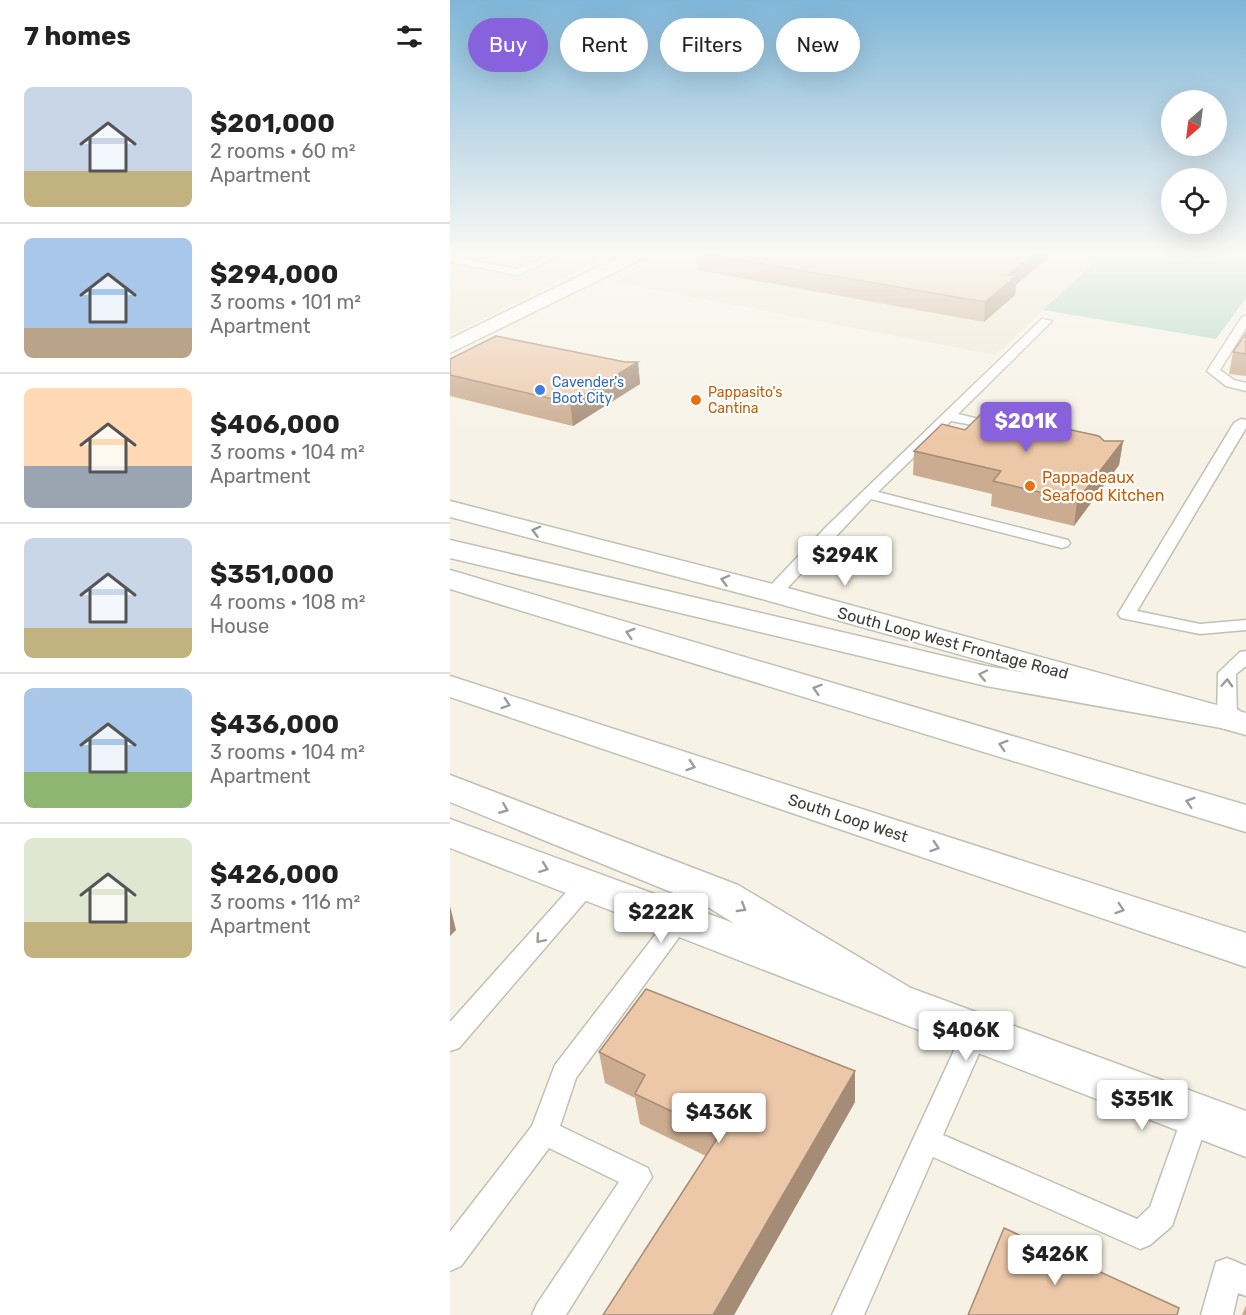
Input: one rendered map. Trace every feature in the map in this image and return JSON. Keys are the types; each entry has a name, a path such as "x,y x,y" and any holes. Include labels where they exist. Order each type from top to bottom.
{"main road":[{"path":"450,347 514,315"},
{"name":"South Loop West Frontage Road","path":"450,509 773,593 1236,721"},
{"path":"450,549 986,676 1236,721"},
{"path":"450,579 1246,819"},
{"name":"South Loop West","path":"450,686 1246,950"},
{"path":"450,788 723,896 893,1000"},
{"path":"450,833 1246,1134"}],"lane":[{"path":"1246,319 1213,371 1230,383 1246,387"},
{"path":"773,593 869,494 1046,321"},
{"path":"948,416 1014,431"},
{"path":"1243,423 1127,614 1191,629 1210,631 1246,625"},
{"path":"869,494 1062,543"},
{"path":"1236,721 1227,673 1246,656"},
{"path":"450,1040 588,884"},
{"path":"450,1256 544,1132 564,1073 680,920"},
{"path":"848,1315 976,1031"},
{"path":"926,1141 1140,1235 1162,1215 1196,1115"},
{"path":"544,1132 638,1177 548,1315"},
{"path":"1217,1315 1227,1273 1246,1281"}],"shaded area":[{"path":"450,315 490,315 450,335"},
{"path":"789,315 1038,315 995,355"}],"green space":[{"path":"1075,315 1233,315 1216,339"}],"building":[{"path":"1246,333 1246,354 1233,352"},
{"path":"496,336 625,362 638,362 570,403 450,375 450,359"},
{"path":"984,411 1099,436 1104,441 1123,441 1077,501 993,481 1001,471 914,451 942,424 965,430"},
{"path":"646,989 855,1071 713,1315 603,1315 720,1134 635,1094 645,1075 599,1052"},
{"path":"1004,1228 1179,1308 1177,1315 968,1315"}],"place":[{"name":"Cavender's Boot City","path":"540,390"},
{"name":"Pappasito's Cantina","path":"696,400"},
{"name":"Pappadeaux Seafood Kitchen","path":"1030,486"}]}
